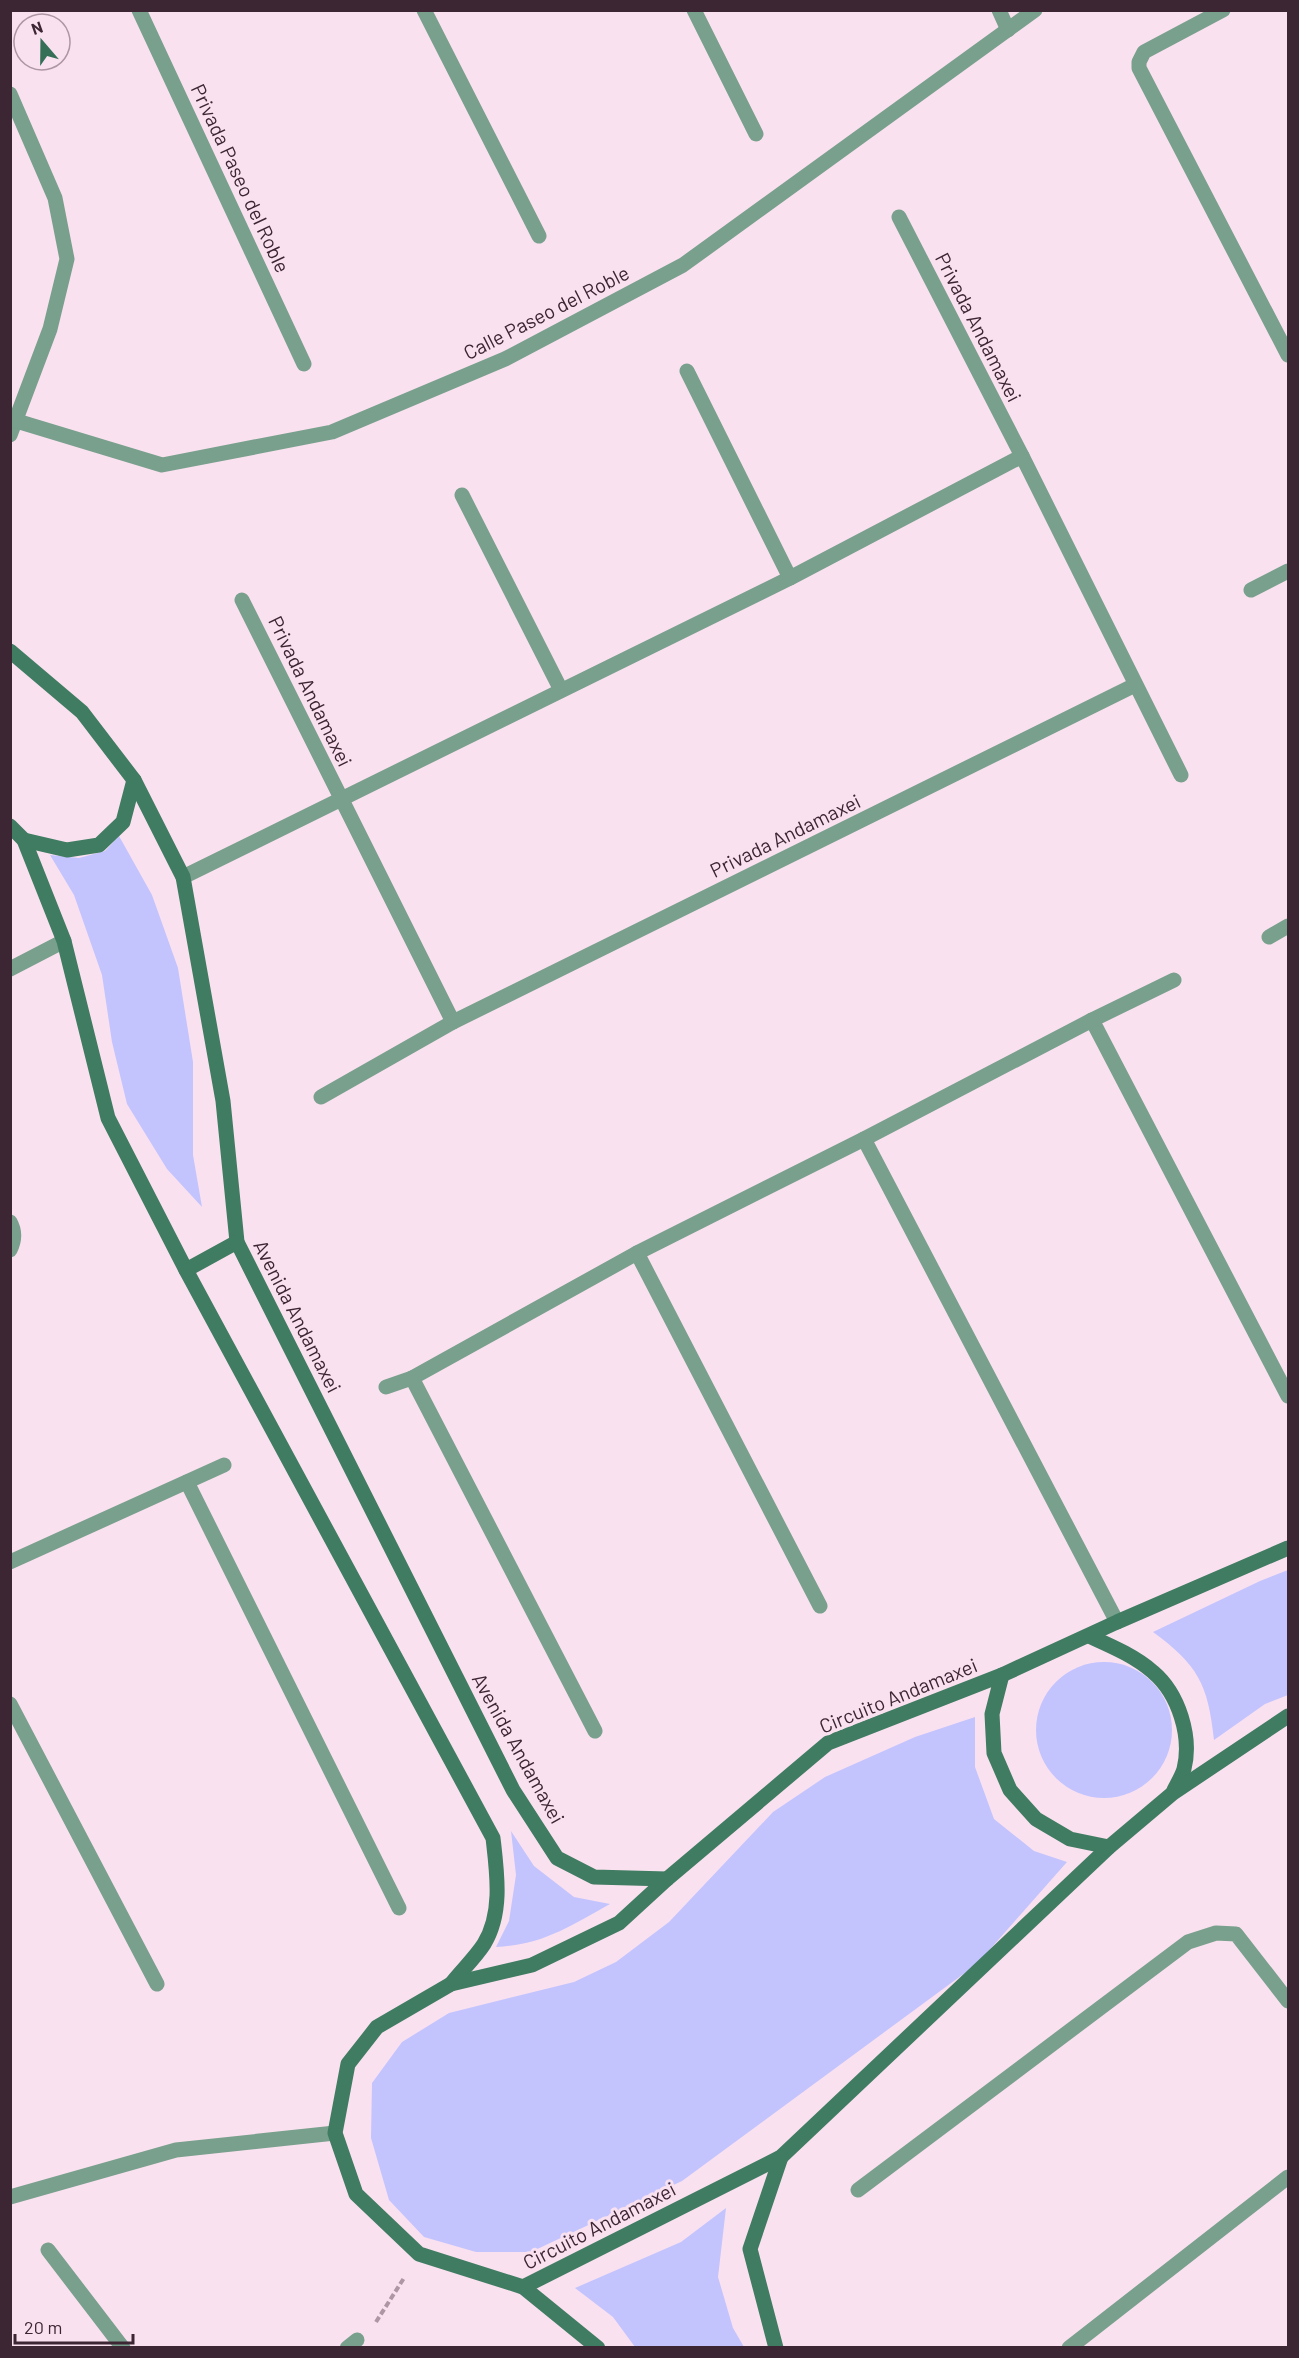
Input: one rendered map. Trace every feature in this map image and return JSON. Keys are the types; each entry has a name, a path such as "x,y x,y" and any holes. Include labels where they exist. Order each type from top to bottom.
{"street":[{"name":"Privada Paseo del Roble","path":"139,10 304,364"},
{"path":"424,10 539,236"},
{"path":"694,10 756,134"},
{"path":"999,10 1008,30"},
{"name":"Calle Paseo del Roble","path":"13,425 162,465 332,432 505,359 683,265 1035,10"},
{"path":"1223,10 1144,52 1138,62 1139,68 1288,355"},
{"path":"10,94 55,198 67,259 50,329 13,425"},
{"name":"Privada Andamaxei","path":"899,217 1022,456 1181,775"},
{"path":"687,371 790,578"},
{"path":"183,877 342,801 790,578 1022,456"},
{"path":"462,495 561,690"},
{"path":"1251,590 1288,571"},
{"name":"Privada Andamaxei","path":"242,600 453,1022"},
{"name":"Avenida Andamaxei","path":"10,651 82,712 134,780 183,877 223,1101 237,1242 513,1790 557,1858 594,1877 667,1879"},
{"name":"Privada Andamaxei","path":"321,1097 453,1022 1135,686"},
{"path":"24,840 67,850 99,845 123,822 134,780"},
{"path":"10,826 24,840 64,941 108,1118 186,1270 492,1838 498,1876 496,1911 485,1943 451,1984"},
{"path":"1269,937 1288,926"},
{"path":"10,969 64,941"},
{"path":"386,1387 412,1378 637,1253 1174,980"},
{"path":"1092,1020 1288,1396"},
{"path":"864,1139 1117,1622"},
{"path":"10,1222 14,1228 14,1239 10,1250"},
{"path":"186,1270 237,1242"},
{"path":"637,1253 820,1606"},
{"path":"412,1378 595,1731"},
{"path":"10,1562 224,1465"},
{"path":"187,1482 399,1908"},
{"name":"Circuito Andamaxei","path":"1288,1548 1117,1622 1002,1676 828,1743 667,1879 619,1923 532,1965 451,1984 377,2027 348,2064 334,2133 356,2194 419,2254 524,2287 781,2157 1109,1847 1173,1793 1288,1716"},
{"path":"1089,1636 1126,1653 1155,1673 1176,1702 1186,1735 1184,1770 1173,1793"},
{"path":"1002,1676 992,1714 994,1754 1010,1790 1036,1819 1070,1839 1109,1847"},
{"path":"10,1704 157,1984"},
{"path":"858,2190 1188,1942 1216,1933 1236,1935 1288,2001"},
{"path":"10,2197 177,2150 334,2133"},
{"path":"776,2348 750,2249 781,2157"},
{"path":"1069,2348 1288,2177"},
{"path":"48,2250 123,2348"},
{"path":"524,2287 598,2348"}],"path":[{"path":"352,2344 375,2323 419,2254"}],"shaded area":[{"path":"119,836 152,895 178,968 193,1062 193,1155 202,1207 167,1169 127,1104 112,1042 102,975 74,895 50,855 79,858 105,851"},
{"path":"1288,1570 1288,1695 1265,1704 1214,1740 1208,1704 1198,1677 1181,1655 1153,1632"},
{"path":"1104,1662 1130,1667 1142,1673 1152,1682 1161,1692 1167,1704 1172,1730 1167,1756 1161,1768 1152,1778 1142,1787 1130,1793 1104,1798 1078,1793 1066,1787 1056,1778 1047,1768 1041,1756 1036,1730 1041,1704 1047,1692 1056,1682 1066,1673 1078,1667"},
{"path":"975,1717 975,1767 994,1819 1034,1851 1067,1862 977,1964 682,2181 531,2252 476,2252 424,2237 389,2200 371,2138 372,2083 402,2042 449,2013 574,1982 616,1962 669,1922 773,1812 825,1777 915,1737"},
{"path":"511,1831 534,1866 574,1897 610,1904 556,1933 528,1943 496,1947 509,1921 516,1875"},
{"path":"726,2208 718,2277 733,2328 744,2347 635,2347 613,2317 575,2288 681,2242"}]}
